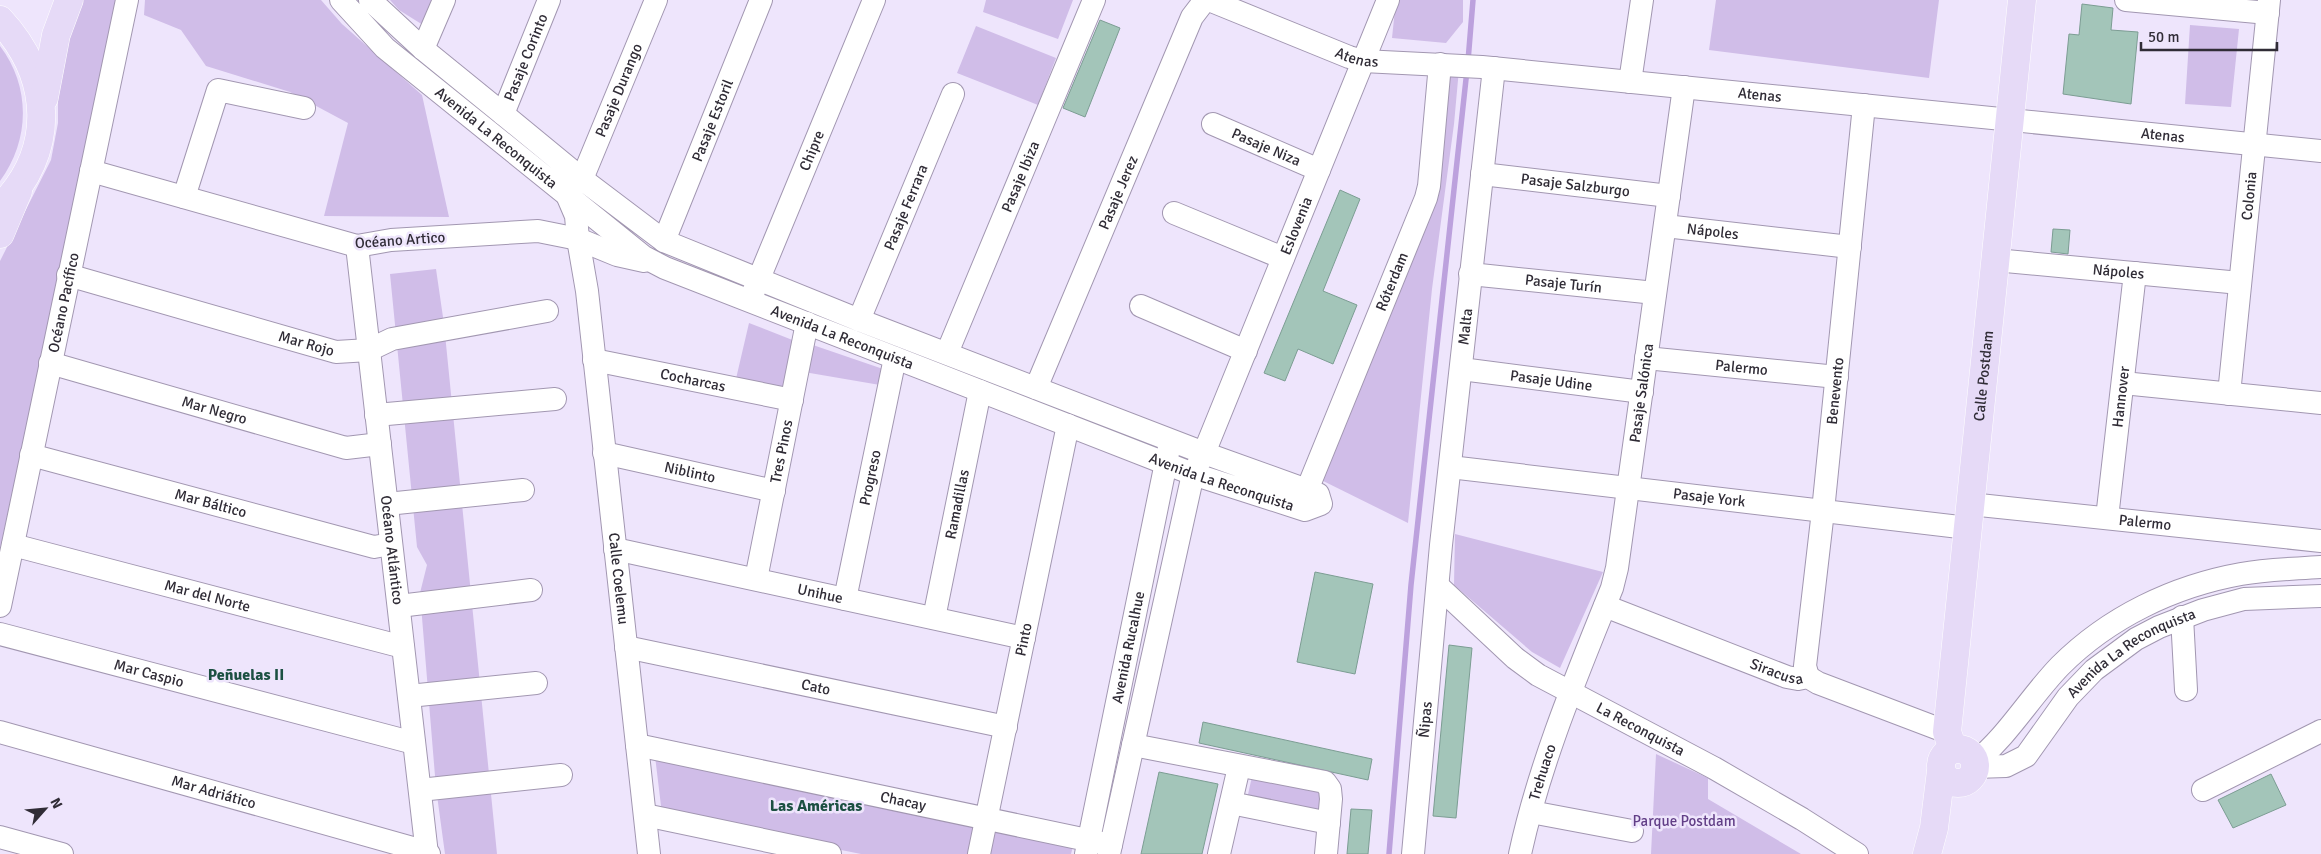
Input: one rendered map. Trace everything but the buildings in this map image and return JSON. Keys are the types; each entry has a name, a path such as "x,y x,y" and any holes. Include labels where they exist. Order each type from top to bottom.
{"main road":[{"path":"0,2 6,0"},
{"path":"0,234 37,149 42,109 56,35 69,0"},
{"name":"Calle Postdam","path":"1930,841 1960,761 1969,516 2022,0"},
{"path":"0,20 25,51 34,69 42,109"},
{"path":"0,208 20,185"}],"street":[{"name":"Océano Pacífico","path":"0,606 126,0"},
{"name":"Avenida La Reconquista","path":"341,0 380,43 574,187 664,241 858,320 1204,453 1318,494 1321,504 1305,510 1165,464 655,263 644,257 574,187 502,114 423,49 370,0"},
{"path":"423,49 444,0"},
{"name":"Pasaje Corinto","path":"502,114 549,0"},
{"name":"Pasaje Durango","path":"574,187 656,0"},
{"name":"Pasaje Estoril","path":"664,241 761,0"},
{"name":"Chipre","path":"750,301 874,0"},
{"name":"Pasaje Ibiza","path":"947,353 1094,0"},
{"name":"Atenas","path":"1207,0 1363,61 1488,68 2321,151"},
{"name":"Pasaje Jerez","path":"1036,388 1192,17 1207,0"},
{"name":"Eslovenia","path":"1204,453 1388,0"},
{"path":"1630,82 1642,0"},
{"path":"2126,0 2268,7"},
{"name":"Colonia","path":"2229,394 2268,7"},
{"name":"Róterdam","path":"1307,490 1426,198 1448,65"},
{"name":"Malta","path":"1438,586 1482,174 1488,68"},
{"name":"Pasaje Salónica","path":"1570,692 1605,606 1617,568 1684,88"},
{"path":"184,197 218,90 304,108"},
{"name":"Pasaje Ferrara","path":"858,320 953,94"},
{"name":"Benevento","path":"1808,677 1805,666 1824,511 1864,106"},
{"name":"Pasaje Niza","path":"1213,124 1319,170"},
{"name":"Océano Artico","path":"91,171 357,246 391,240 538,231 578,239 617,255 655,263"},
{"name":"Pasaje Salzburgo","path":"1482,174 1669,196"},
{"name":"Calle Coelemu","path":"574,187 578,239 594,360 649,854"},
{"path":"1174,213 1284,258"},
{"name":"Nápoles","path":"1665,226 1850,248"},
{"name":"Océano Atlántico","path":"357,246 427,853"},
{"name":"Calle Coelemu","path":"587,303 596,271 602,263 617,255"},
{"name":"Nápoles","path":"1995,260 2240,283"},
{"name":"Hannover","path":"2107,518 2135,273"},
{"name":"Pasaje Turín","path":"1470,274 1655,293"},
{"name":"Mar Rojo","path":"68,276 336,352 369,350 392,339 547,311"},
{"path":"1141,306 1246,351"},
{"name":"Tres Pinos","path":"756,579 807,323"},
{"name":"Progreso","path":"844,599 895,358"},
{"name":"Palermo","path":"1646,358 1837,377"},
{"name":"Cocharcas","path":"594,360 792,400"},
{"name":"Mar Negro","path":"50,363 346,448 380,444"},
{"name":"Pasaje Udine","path":"1461,368 1642,392"},
{"path":"2123,383 2321,403"},
{"name":"Ramadillas","path":"934,618 980,391"},
{"path":"376,415 555,399"},
{"name":"Pinto","path":"979,854 1068,425"},
{"name":"Avenida Rucalhue","path":"1099,848 1165,464 1171,440"},
{"name":"Niblinto","path":"604,453 774,491"},
{"name":"Avenida Rucalhue","path":"1099,848 1133,745 1193,474 1204,453"},
{"name":"Mar Báltico","path":"31,455 374,547 391,544"},
{"name":"Pasaje York","path":"1450,467 1824,511 1969,516"},
{"path":"387,504 523,490"},
{"name":"Palermo","path":"1969,516 2107,518 2321,541"},
{"name":"Mar del Norte","path":"13,545 403,647"},
{"name":"Unihue","path":"615,549 1024,638"},
{"name":"Avenida La Reconquista","path":"1960,761 1990,749 2060,667 2096,634 2119,620 2166,596 2215,580 2273,570 2316,570"},
{"name":"La Reconquista","path":"1438,586 1515,658 1538,675 1714,768 1802,819 1857,854"},
{"name":"Ñipas","path":"1413,854 1438,586"},
{"path":"399,606 531,590"},
{"name":"Avenida La Reconquista","path":"1960,761 1996,767 2020,760 2032,749 2068,697 2094,670 2136,639 2182,618 2244,599 2321,596"},
{"name":"Siracusa","path":"1605,606 1786,677 1798,679 1808,677 1960,761"},
{"path":"2182,618 2186,690"},
{"name":"Mar Caspio","path":"0,634 414,743"},
{"name":"Cato","path":"626,647 1006,727"},
{"path":"409,696 536,683"},
{"name":"Trehuaco","path":"1520,854 1530,812 1570,692"},
{"path":"2203,790 2321,731"},
{"name":"Mar Adriático","path":"0,732 427,853"},
{"name":"Chacay","path":"637,745 987,818 1099,848"},
{"path":"1133,745 1324,782 1330,789 1326,854"},
{"path":"1219,854 1239,767"},
{"path":"420,790 562,775"},
{"path":"1231,804 1329,823"},
{"path":"1530,812 1632,832"},
{"path":"645,815 830,854"},
{"path":"0,838 62,854"}],"green space":[{"path":"79,0 118,0 0,549 0,261 51,160 58,123 58,72"},
{"path":"145,0 321,0 342,24 422,95 449,217 324,216 348,123 290,92 206,66 181,30 144,15"},
{"path":"390,0 433,0 423,25 399,10"},
{"path":"986,0 1073,0 1058,39 983,12"},
{"path":"1396,0 1463,0 1463,22 1446,43 1392,38"},
{"path":"1716,0 1939,0 1929,78 1709,50"},
{"path":"2190,25 2239,29 2231,107 2185,104"},
{"path":"976,26 1056,58 1038,105 957,73"},
{"path":"0,46 10,62 17,79 22,96 23,113 17,148 10,165 0,181"},
{"path":"1460,58 1454,124 1432,289 1408,523 1303,471 1420,187 1444,73"},
{"path":"436,269 444,324 497,854 445,854 436,788 420,593 427,565 417,547 390,274"},
{"path":"749,323 795,341 785,386 778,391 735,383"},
{"path":"810,344 883,369 880,385 804,372"},
{"path":"1455,534 1603,572 1560,668 1532,652 1454,585"},
{"name":"Parque Postdam","path":"1656,754 1708,778 1708,799 1801,854 1651,854"},
{"path":"655,756 972,821 979,829 974,854 861,854 662,814"},
{"path":"1253,772 1319,785 1322,815 1247,799"},
{"path":"996,826 1074,842 1071,854 987,854"}],"waterway":[{"path":"1468,61 1473,0"},
{"path":"1389,854 1411,585 1467,70"}],"district":[{"name":"Peñuelas II","path":"246,675"},
{"name":"Las Américas","path":"816,806"}]}
